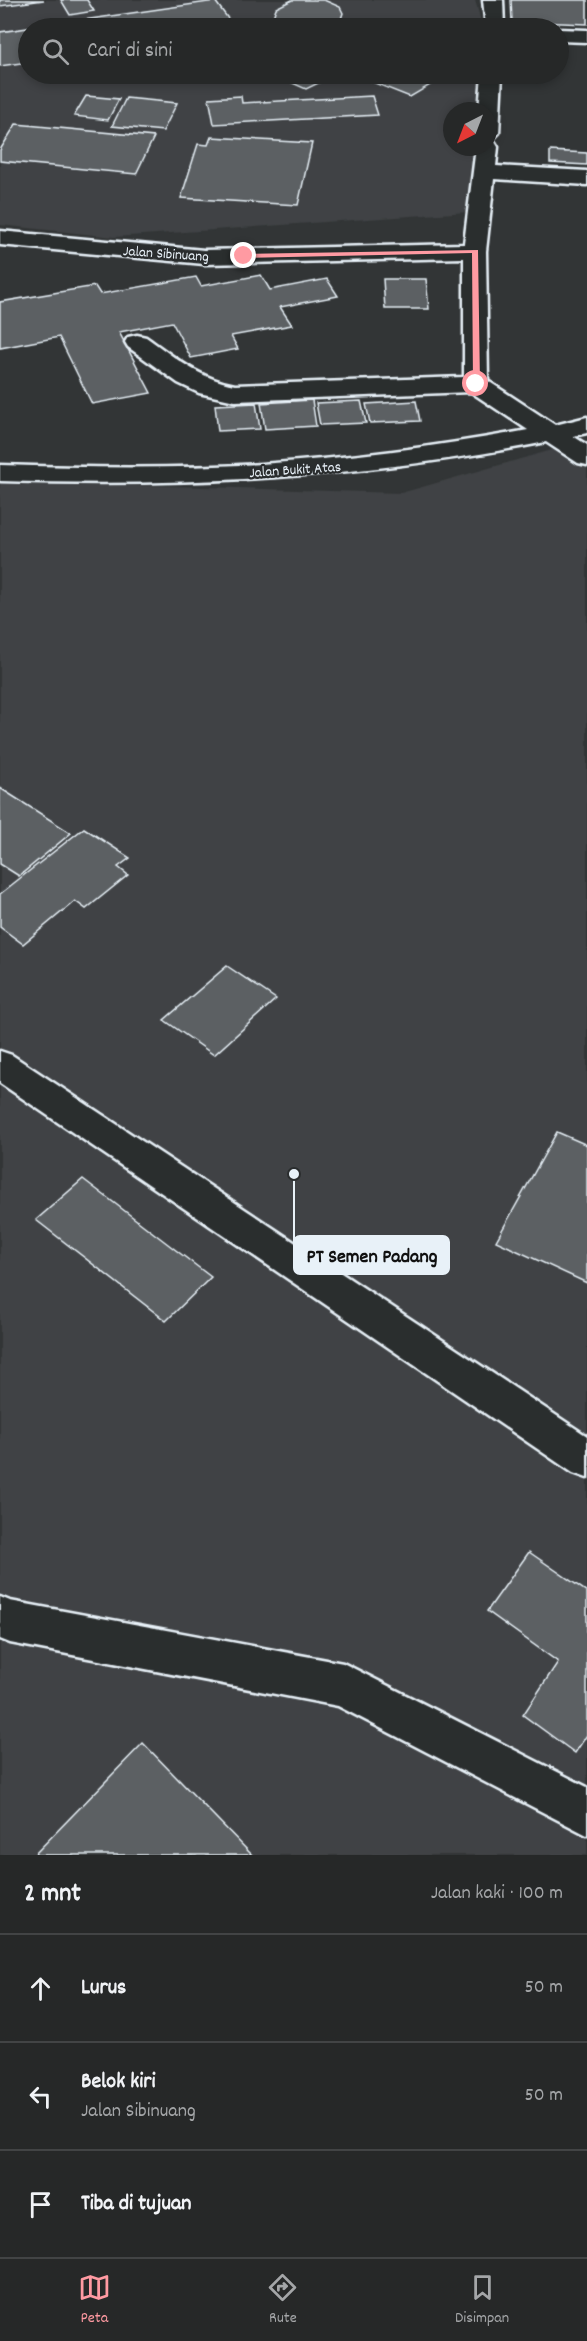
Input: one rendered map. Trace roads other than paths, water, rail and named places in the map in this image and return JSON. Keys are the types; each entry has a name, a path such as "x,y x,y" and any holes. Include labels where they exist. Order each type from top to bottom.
{"street":[{"path":"493,0 494,18"},
{"path":"569,35 587,36"},
{"path":"490,102 491,84"},
{"path":"476,384 476,251 486,156"},
{"path":"485,172 587,178"},
{"name":"Jalan Sibinuang","path":"0,238 204,257 476,251"},
{"path":"137,342 187,378 208,388 235,393 476,384 587,457"},
{"name":"Jalan Bukit Atas","path":"0,473 67,475 279,471 382,461 550,434 587,425"},
{"path":"0,1065 587,1459"},
{"path":"0,1618 21,1624 343,1685 587,1812"}],"place":[{"name":"PT Semen Padang","path":"294,1174"}]}
